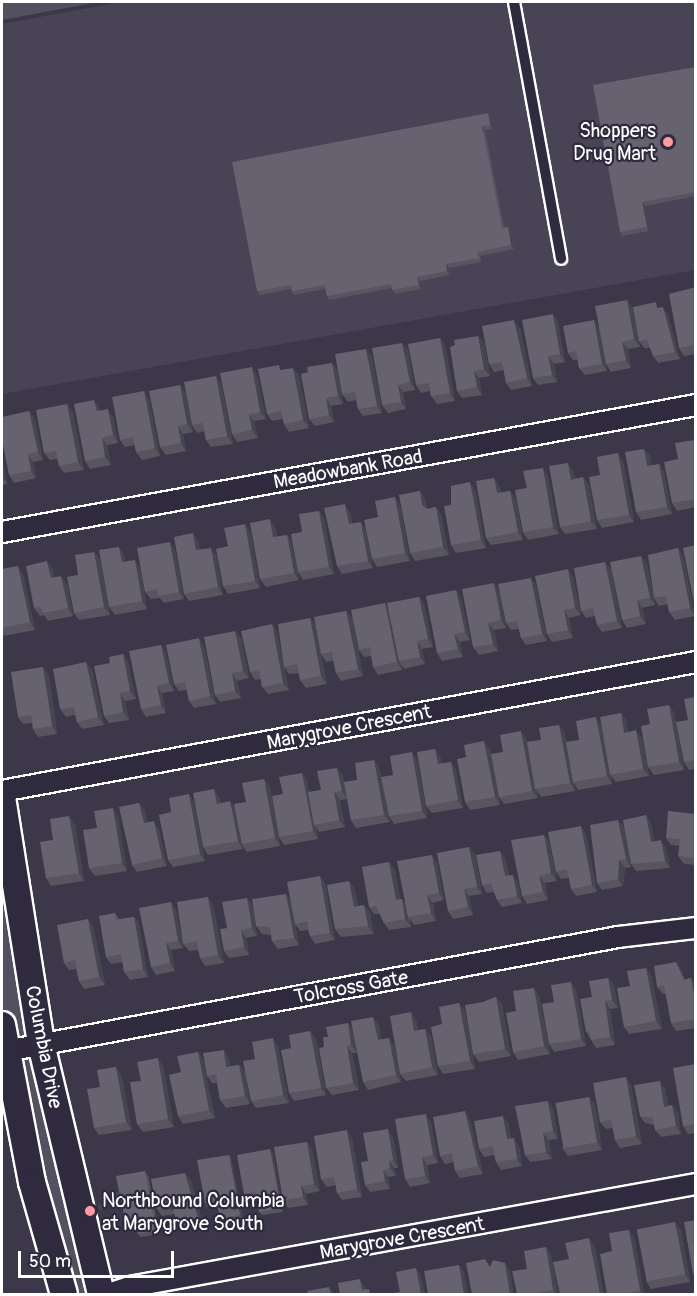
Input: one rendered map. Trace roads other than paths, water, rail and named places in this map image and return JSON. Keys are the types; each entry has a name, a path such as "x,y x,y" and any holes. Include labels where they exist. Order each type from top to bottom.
{"street":[{"name":"Meadowbank Road","path":"2,532 696,405"},
{"name":"Marygrove Crescent","path":"2,791 696,662"},
{"name":"Columbia Drive","path":"2,797 41,1044 101,1294"},
{"name":"Tolcross Gate","path":"6,1051 618,938 696,928"},
{"name":"Columbia Drive","path":"2,1025 32,1182 64,1294"},
{"name":"Marygrove Crescent","path":"108,1294 129,1287 696,1184"}],"lane":[{"path":"514,2 561,258"}],"place":[{"name":"Shoppers Drug Mart","path":"668,142"},
{"name":"Northbound Columbia at Marygrove South","path":"90,1211"}]}
